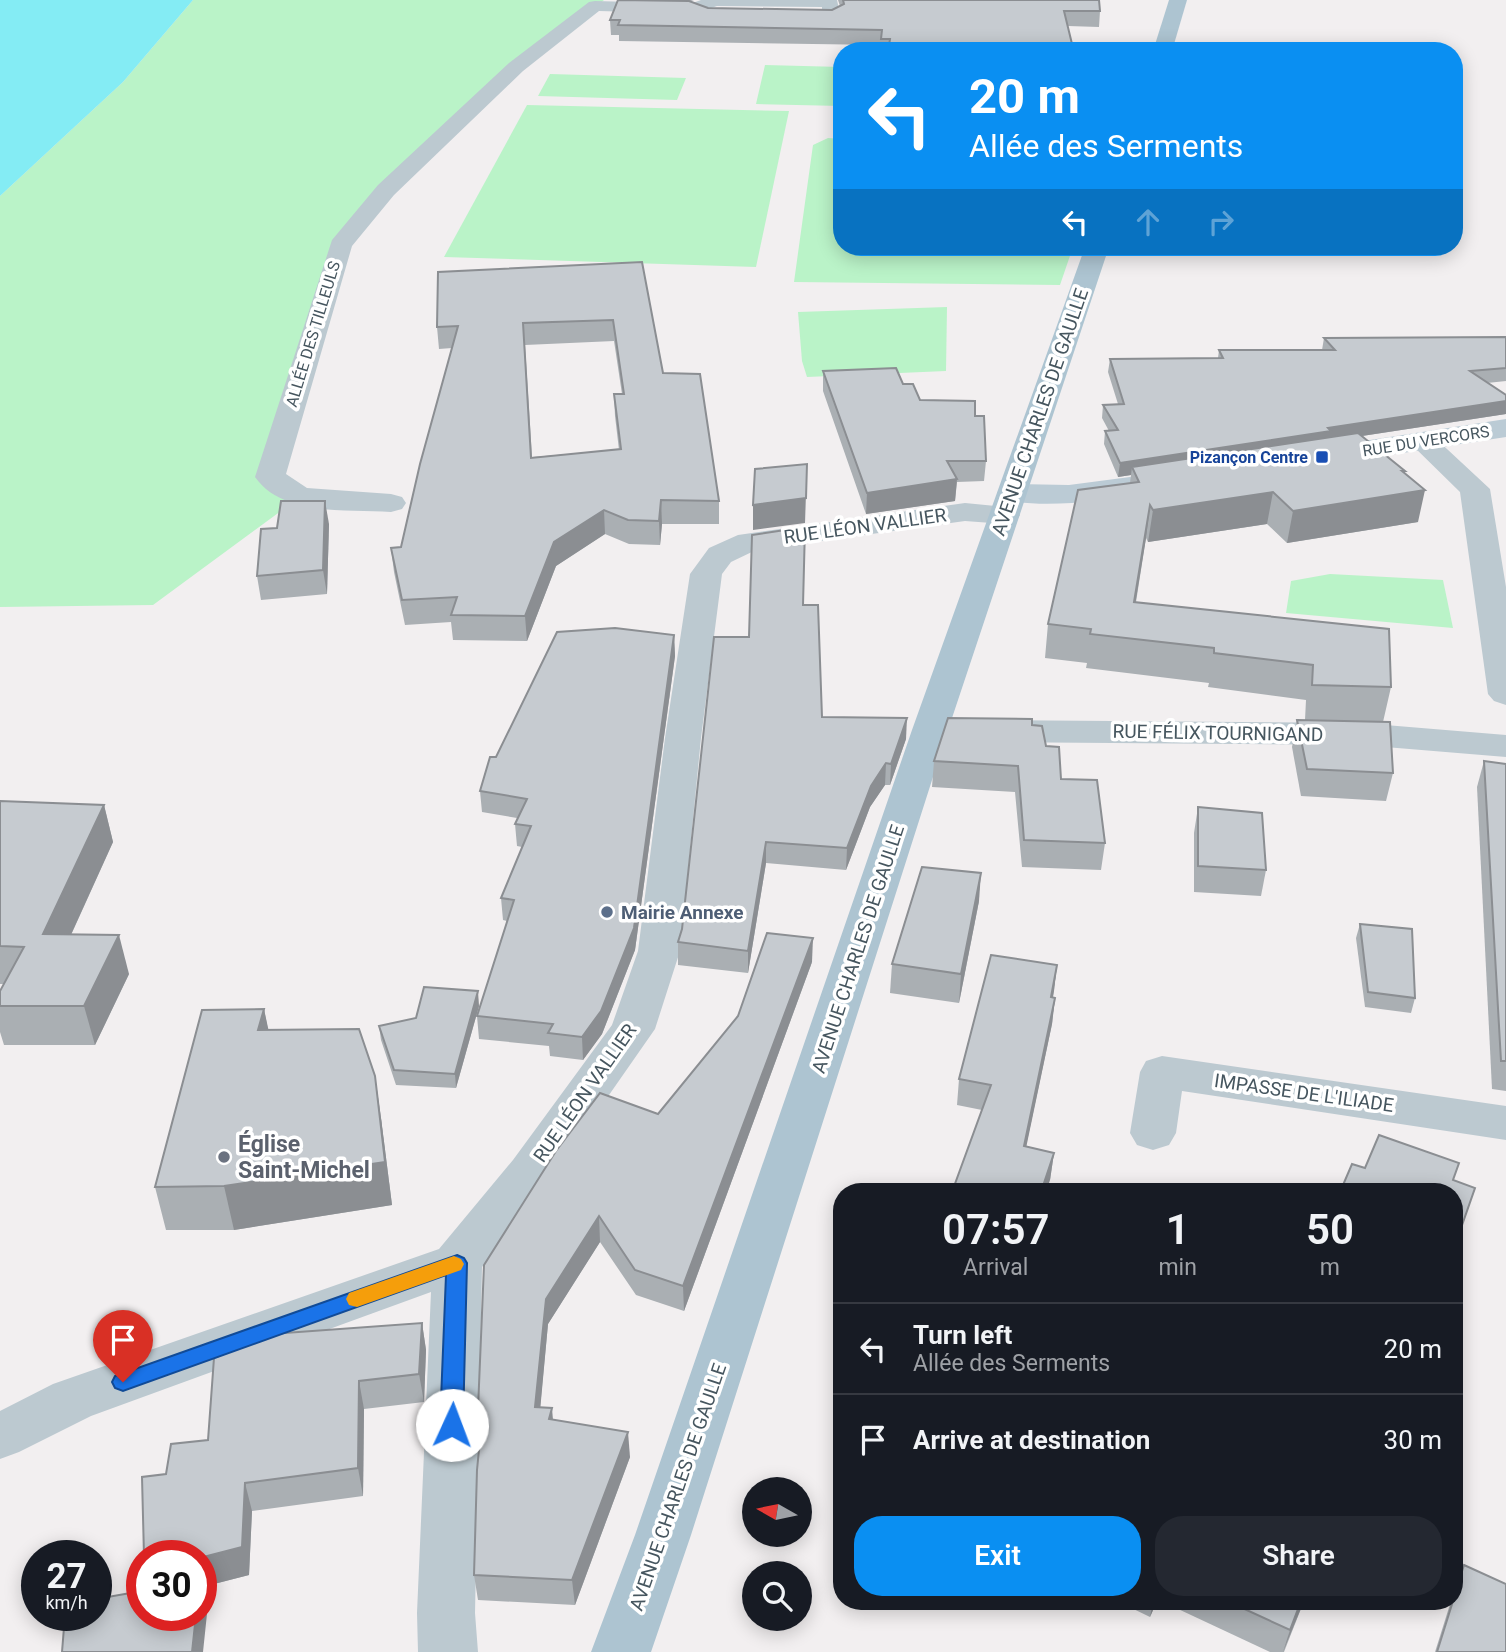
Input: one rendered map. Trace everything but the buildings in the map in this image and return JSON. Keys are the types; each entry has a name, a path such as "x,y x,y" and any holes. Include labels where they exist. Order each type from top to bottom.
{"main road":[{"path":"1165,42 1178,0"},
{"name":"AVENUE CHARLES DE GAULLE","path":"621,1652 663,1535 930,730 1094,256"}],"street":[{"path":"715,1 830,2 832,18 708,16 692,9 715,1"},
{"name":"ALLÉE DES TILLEULS","path":"391,503 300,497 270,477 340,245 386,190 516,67 595,6 692,9"},
{"name":"RUE DU VERCORS","path":"1296,461 1506,428"},
{"path":"1423,442 1475,489 1506,694"},
{"path":"1008,504 1162,481"},
{"name":"RUE LÉON VALLIER","path":"457,1263 530,1172 633,1029 659,951 682,738 706,574 720,555 750,542 1008,504"},
{"name":"RUE FÉLIX TOURNIGAND","path":"930,730 1361,734 1506,746"},
{"name":"IMPASSE DE L'ILIADE","path":"1153,1133 1163,1072 1506,1123"},
{"path":"0,1436 72,1400 457,1263 446,1613 448,1652"}],"green space":[{"path":"193,0 604,0 521,63 340,245 270,477 300,497 153,605 0,607 0,196 123,82"},
{"path":"765,65 833,67 833,106 756,104"},
{"path":"550,74 686,78 677,100 538,96"},
{"path":"527,105 789,111 756,267 444,257"},
{"path":"833,138 833,256 1070,256 1060,285 794,282 813,145"},
{"path":"947,307 946,371 807,377 802,361 798,312"},
{"path":"1330,574 1443,580 1453,628 1286,613 1291,581"}],"water":[{"path":"0,0 193,0 123,82 0,196"}],"slow traffic":[{"path":"357,1299 454,1264"}],"place":[{"name":"Pizançon Centre","path":"1322,457"},
{"name":"Mairie Annexe","path":"607,912"},
{"name":"Église Saint-Michel","path":"224,1157"}],"route":[{"path":"123,1382 457,1263 452,1425"}]}
